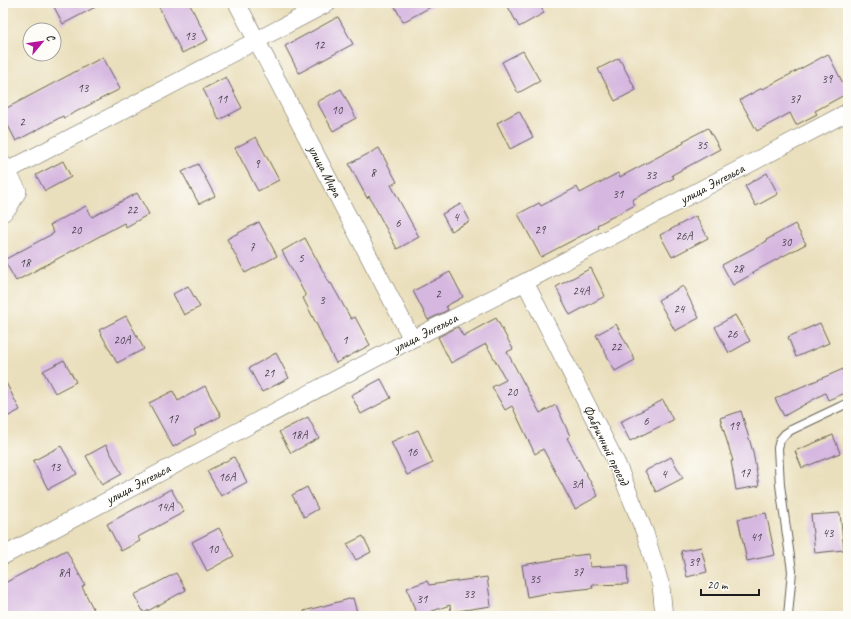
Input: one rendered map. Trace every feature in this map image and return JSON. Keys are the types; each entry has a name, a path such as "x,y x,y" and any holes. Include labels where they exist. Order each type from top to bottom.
{"street":[{"name":"улица Мира","path":"237,3 412,339"},
{"path":"3,213 9,207 18,191 5,167 328,3"},
{"name":"улица Энгельса","path":"3,556 412,339 525,282 848,112"},
{"name":"Фабричный проезд","path":"525,282 617,464 646,533 661,586 664,616"}],"lane":[{"path":"788,616 792,571 780,485 778,448 780,440 785,434 792,430 848,402"}],"building":[{"path":"52,3 103,3 63,24"},
{"path":"157,3 189,3 208,40 182,53"},
{"path":"393,3 438,3 403,22"},
{"path":"506,3 539,3 544,13 519,27"},
{"path":"338,17 353,44 299,73 285,46"},
{"path":"523,51 540,81 518,93 502,62"},
{"path":"828,54 848,93 815,111 817,114 796,125 790,113 757,131 740,100"},
{"path":"103,57 120,89 64,118 63,116 16,141 3,116 3,110"},
{"path":"619,58 636,90 615,101 598,69"},
{"path":"226,77 242,108 219,120 203,89"},
{"path":"341,89 356,118 333,131 317,102"},
{"path":"519,111 533,137 510,149 497,123"},
{"path":"708,128 720,149 672,175 674,178 632,200 635,205 597,225 598,227 541,257 518,214 539,203 541,206 577,187 580,193 618,173 620,177 684,143 683,141"},
{"path":"256,137 279,180 258,191 235,148"},
{"path":"379,148 397,182 391,185 419,237 397,249 369,196 367,198 349,164"},
{"path":"63,161 71,177 45,191 36,175"},
{"path":"198,164 215,196 199,204 182,172"},
{"path":"767,173 778,194 756,206 745,186"},
{"path":"137,193 149,214 126,227 124,223 16,281 4,260 54,233 50,225 86,206 92,217"},
{"path":"461,204 470,221 451,231 442,214"},
{"path":"696,216 708,238 672,257 660,235"},
{"path":"259,222 277,256 245,273 227,239"},
{"path":"795,224 806,244 753,272 754,273 733,285 722,265"},
{"path":"305,238 351,319 355,317 370,345 336,363 303,298 306,296 282,251"},
{"path":"591,268 605,296 570,315 556,287"},
{"path":"450,272 463,297 446,306 448,310 428,320 413,291"},
{"path":"188,286 200,307 184,315 173,294"},
{"path":"683,286 699,318 675,331 658,300"},
{"path":"735,315 750,341 729,353 715,327"},
{"path":"126,316 144,349 117,363 99,330"},
{"path":"496,318 513,349 507,352 540,413 556,405 570,436 567,438 598,496 575,509 543,449 535,454 512,406 505,410 492,387 506,380 486,344 451,363 438,337 458,327 463,336"},
{"path":"820,323 829,343 796,357 788,337"},
{"path":"616,324 635,360 615,371 596,335"},
{"path":"276,353 289,378 262,392 249,368"},
{"path":"64,360 76,382 55,393 43,371"},
{"path":"848,367 848,392 828,400 825,393 784,416 775,399 794,389"},
{"path":"3,377 20,410 3,419"},
{"path":"381,379 391,398 361,414 351,395"},
{"path":"205,386 221,416 194,430 196,434 173,447 149,403 173,391 178,401"},
{"path":"663,400 673,420 630,441 620,422"},
{"path":"741,411 753,452 759,486 736,490 731,461 733,461 720,418"},
{"path":"308,417 319,438 291,453 279,432"},
{"path":"418,430 433,463 407,475 391,442"},
{"path":"833,435 840,453 802,468 795,451"},
{"path":"106,445 122,474 102,485 86,456"},
{"path":"61,446 77,474 48,489 33,461"},
{"path":"234,457 247,482 221,496 207,471"},
{"path":"671,457 683,478 656,492 645,471"},
{"path":"307,487 318,509 304,517 292,495"},
{"path":"171,489 184,512 138,537 140,541 121,551 107,524"},
{"path":"766,513 775,555 747,561 738,519"},
{"path":"840,513 844,550 815,553 811,515"},
{"path":"219,528 234,556 207,571 192,542"},
{"path":"363,536 371,552 356,560 347,544"},
{"path":"701,547 707,572 687,577 681,551"},
{"path":"66,550 85,585 82,587 97,616 3,616 3,584"},
{"path":"589,554 590,567 627,565 628,584 592,585 593,588 553,592 527,597 522,565"},
{"path":"176,573 186,590 144,613 134,595"},
{"path":"487,577 491,606 451,612 450,605 417,616 407,588 427,581 429,585"},
{"path":"353,598 358,616 305,616 304,611"}]}
